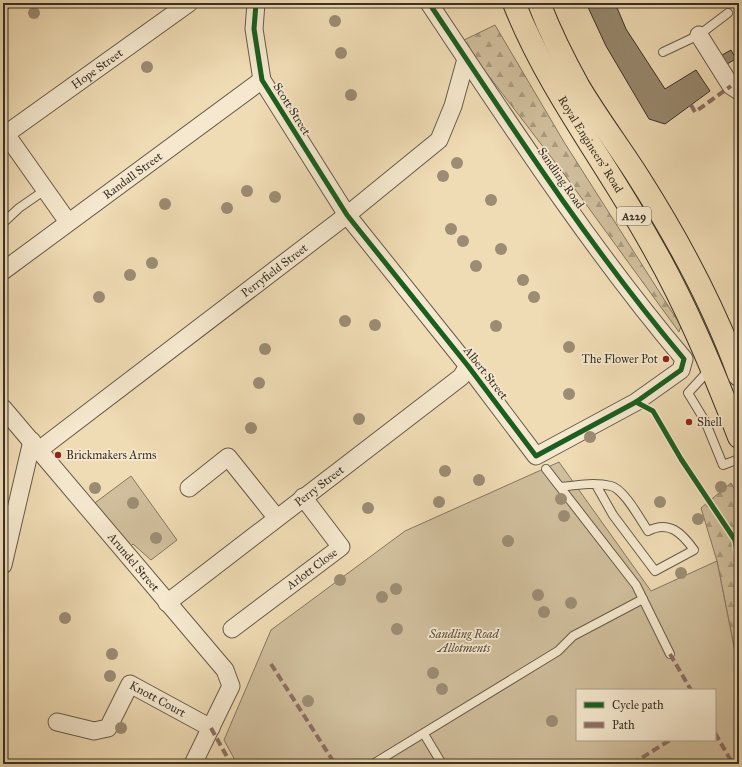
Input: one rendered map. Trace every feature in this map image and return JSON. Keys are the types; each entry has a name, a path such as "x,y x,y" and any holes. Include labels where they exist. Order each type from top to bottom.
{"highway":[{"name":"Royal Engineers' Road","path":"514,3 525,31 562,100 650,241 712,367 739,437"},
{"name":"Royal Engineers' Road","path":"539,3 551,34 580,88 680,244 697,277 739,375"}],"street":[{"name":"Hope Street","path":"4,132 189,3"},
{"name":"Scott Street","path":"256,3 254,28 262,80 347,215"},
{"name":"Sandling Road","path":"429,3 466,60 606,259 684,360 681,370 545,464"},
{"path":"699,35 732,86 739,91"},
{"name":"Perryfield Street","path":"35,446 347,215 439,140 453,106 466,60"},
{"name":"Randall Street","path":"3,271 262,80"},
{"path":"4,132 68,222"},
{"name":"Albert Street","path":"347,215 545,464"},
{"name":"Perry Street","path":"167,603 276,517 461,376 468,366"},
{"name":"Arundel Street","path":"3,408 225,670 231,686 211,728"},
{"path":"3,565 35,446"},
{"path":"189,488 228,457 276,517"},
{"name":"Arlott Close","path":"232,629 342,547 303,497"},
{"name":"Knott Court","path":"57,722 94,732 108,728 130,684 211,728"},
{"path":"193,764 211,728"}],"lane":[{"path":"3,7 8,3"},
{"path":"663,52 699,35 728,13"},
{"path":"3,223 19,208 45,190"},
{"path":"712,367 688,393 705,421 723,464 739,459"},
{"path":"545,464 636,585 670,654"},
{"path":"561,487 584,484 612,486 622,493 648,531 656,526 665,526 675,530 685,538 694,550 655,571 613,515 596,485"},
{"path":"373,764 558,651 573,636 643,599"},
{"path":"424,734 442,764"}],"green space":[{"path":"495,25 564,142 681,326 679,332 564,174 462,41"},
{"name":"Sandling Road Allotments","path":"559,462 651,591 717,561 739,672 739,764 237,764 224,740 271,630 405,531"},
{"path":"131,476 177,540 151,560 133,544 130,547 92,505"},
{"path":"731,483 739,497 739,672 717,561 701,508"}],"building":[{"path":"586,3 615,3 626,29 665,89 696,70 710,91 665,124 649,119 606,46"},
{"path":"731,50 736,59 739,58 739,72 734,60 727,64 722,55"}],"marked path":[{"path":"691,105 695,112 731,86"},
{"path":"670,654 690,689"},
{"path":"271,664 335,764"},
{"path":"211,728 231,764"},
{"path":"716,735 733,764"},
{"path":"632,764 668,741"}],"cycle path":[{"path":"256,3 254,29 262,80 347,215 468,366 536,456 636,402 681,370 684,359 616,274 584,230 520,139 429,3"},
{"path":"636,402 653,411 681,459 735,540 739,563"}],"place":[{"name":"The Flower Pot","path":"666,359"},
{"name":"Shell","path":"689,422"},
{"name":"Brickmakers Arms","path":"58,455"}]}
